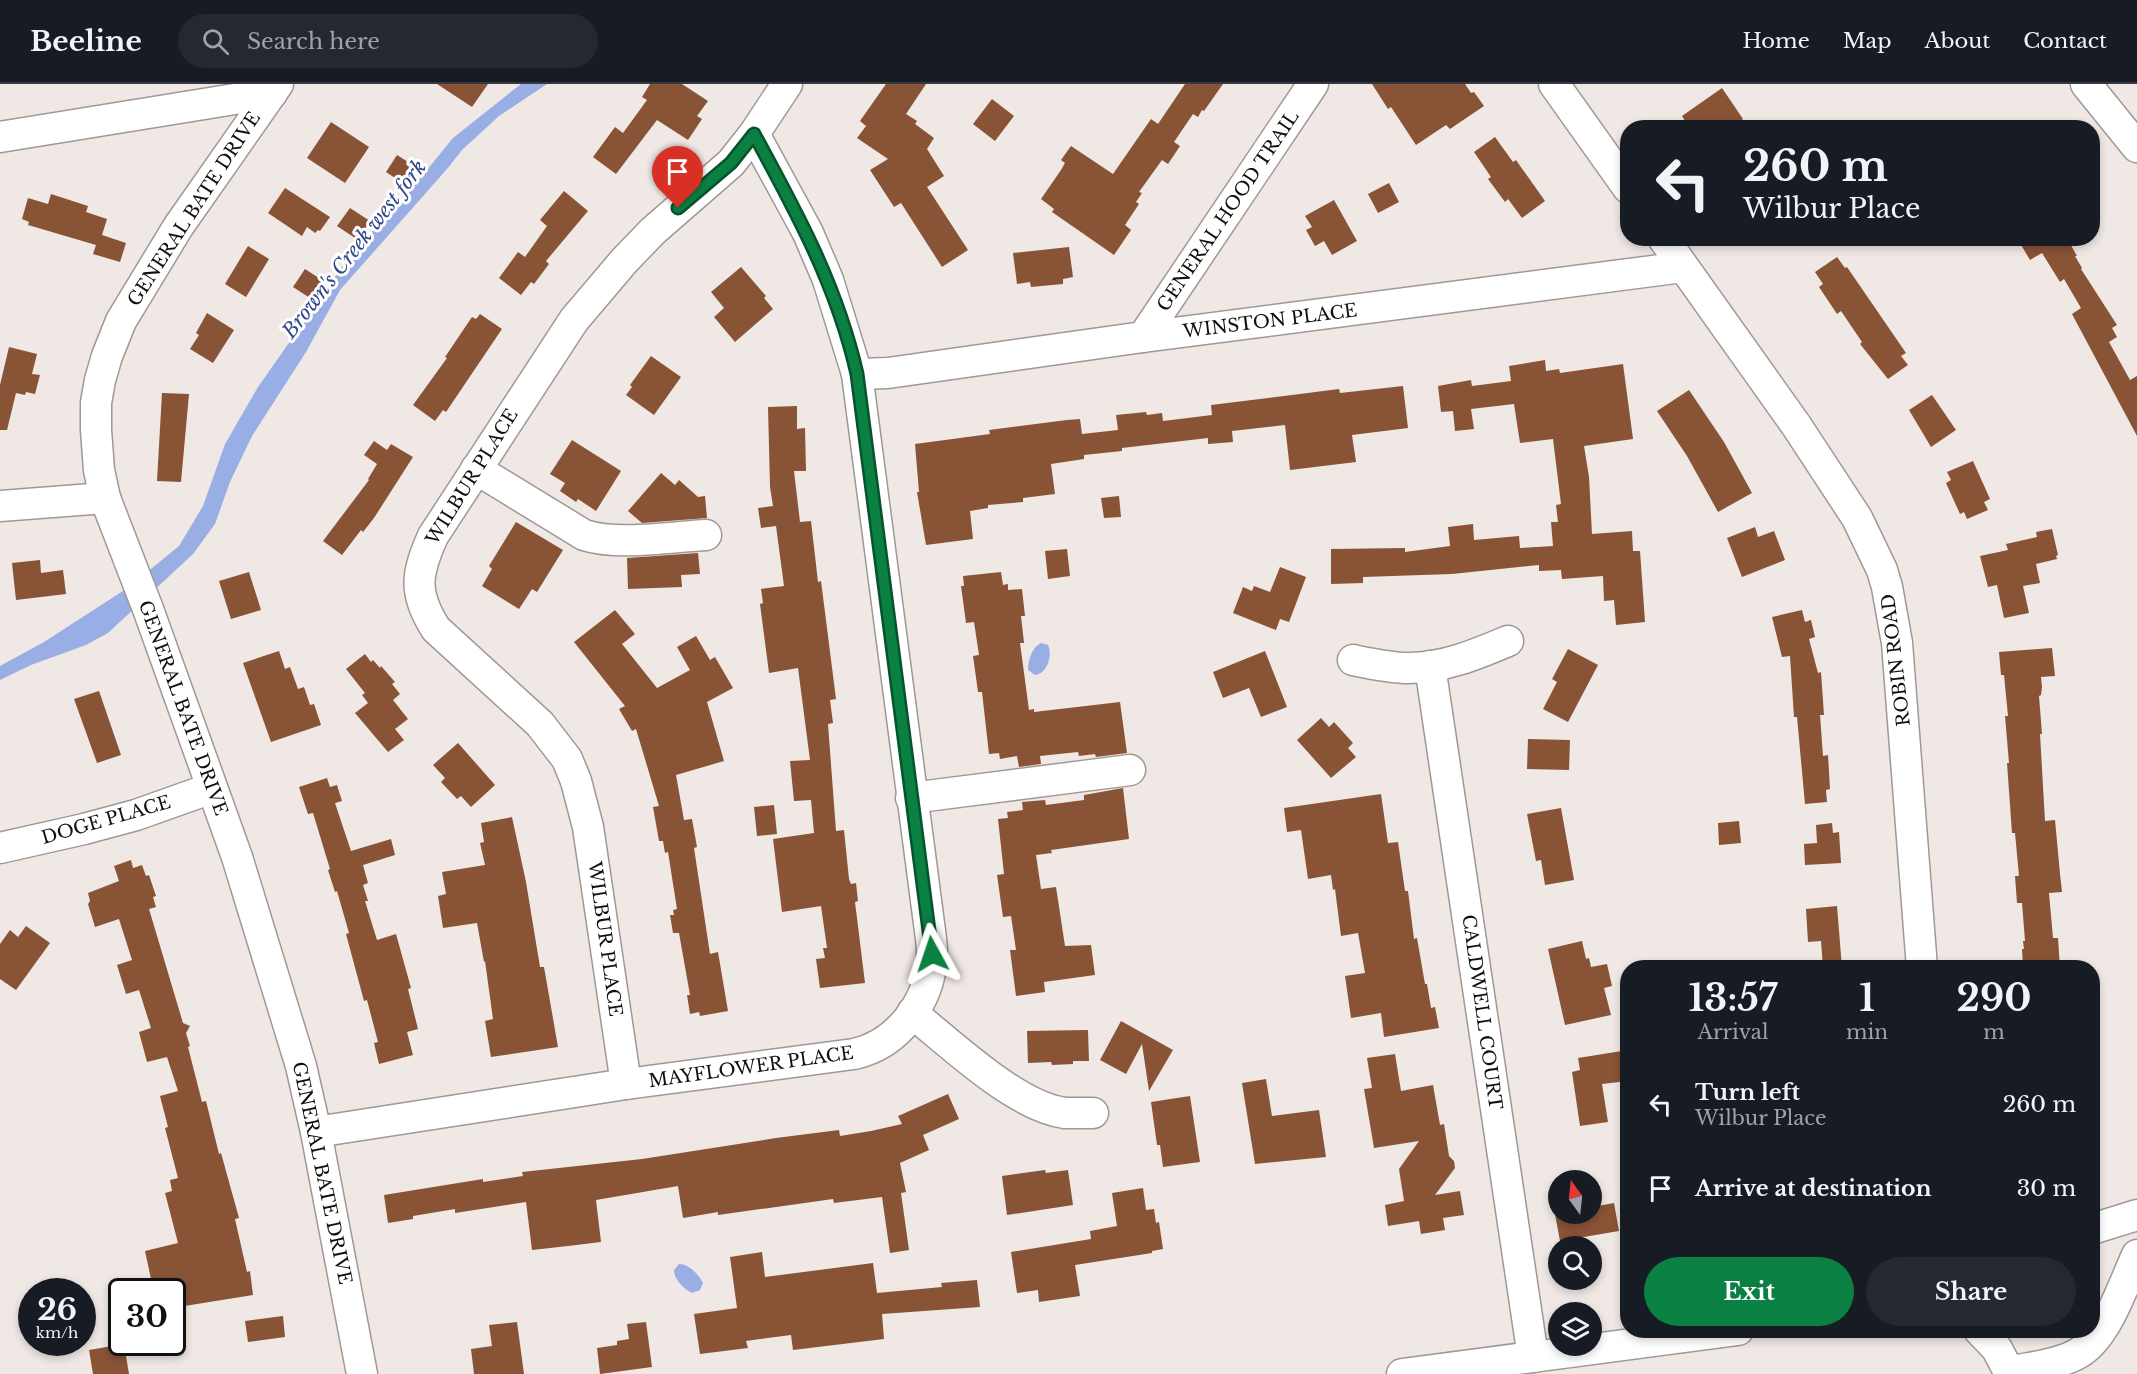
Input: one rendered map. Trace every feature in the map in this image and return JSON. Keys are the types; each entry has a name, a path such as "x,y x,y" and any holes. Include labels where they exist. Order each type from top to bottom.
{"street":[{"name":"WILBUR PLACE","path":"626,1084 588,827 576,781 567,759 540,723 444,639 425,612 418,585 425,555 433,536 574,320 631,253 653,231 731,163 754,134 787,84"},
{"name":"GENERAL HOOD TRAIL","path":"1143,337 1313,84"},
{"path":"1554,84 1620,177"},
{"path":"2086,84 2137,147"},
{"path":"0,137 275,89"},
{"name":"GENERAL BATE DRIVE","path":"275,89 178,227 121,321 100,380 96,403 99,470 105,498 148,609 237,857 301,1066 316,1132 362,1374"},
{"name":"MAYFLOWER PLACE","path":"316,1132 626,1084 865,1052 884,1043 899,1032 926,986 932,954 857,374 850,345 828,280 812,243 754,134"},
{"name":"ROBIN ROAD","path":"1669,246 1830,474 1864,531 1882,570 1891,603 1897,643 1921,960"},
{"name":"WINSTON PLACE","path":"857,374 888,373 1143,337 1683,267"},
{"path":"476,469 584,535 613,540 706,535"},
{"path":"0,506 105,498"},
{"path":"1353,660 1397,668 1430,666 1462,659 1508,641"},
{"name":"CALDWELL COURT","path":"1430,666 1533,1357"},
{"path":"911,798 1130,770"},
{"name":"DOGE PLACE","path":"0,848 136,815 212,788"},
{"path":"912,1013 1012,1092 1041,1106 1064,1113 1093,1113"},
{"path":"2100,1227 2137,1215"},
{"path":"2100,1331 2137,1255"},
{"path":"1402,1374 1677,1338"},
{"path":"1987,1338 1997,1349 2009,1373 2066,1359 2090,1346 2095,1338"}],"water":[{"path":"521,84 547,84 499,116 462,150 340,290 306,352 252,436 230,482 215,524 193,554 108,633 86,645 31,665 0,680 0,666 44,642 129,587 179,546 203,506 225,444 258,387 347,260 453,138"},
{"path":"1041,643 1048,645 1050,654 1046,668 1035,675 1028,670 1029,662 1031,654"},
{"path":"679,1264 690,1268 699,1277 703,1283 700,1290 692,1293 680,1284 674,1270"}],"building":[{"path":"437,84 488,84 472,107"},
{"path":"650,84 682,84 708,101 697,116 702,119 688,140 657,120 616,174 593,157 615,127 623,133 647,100 642,97"},
{"path":"886,84 926,84 906,114 917,121 915,124 934,138 927,149 944,176 927,187 968,250 942,267 901,203 894,207 870,170 888,159 857,138 866,126 860,121"},
{"path":"1185,84 1223,84 1198,117 1193,114 1174,142 1180,146 1168,164 1162,160 1139,192 1142,193 1136,202 1139,204 1125,225 1131,230 1114,255 1052,212 1054,209 1041,199 1065,163 1061,160 1071,146 1113,174 1151,119 1158,124"},
{"path":"1372,84 1465,84 1484,106 1450,129 1446,125 1416,145 1391,107 1388,109"},
{"path":"1722,88 1743,119 1684,120 1682,116"},
{"path":"992,99 1014,116 995,141 973,124"},
{"path":"331,122 369,147 345,183 307,158"},
{"path":"1495,137 1513,162 1516,160 1545,201 1522,218 1508,199 1505,202 1488,179 1491,177 1474,152"},
{"path":"397,155 416,167 404,184 386,172"},
{"path":"1389,183 1399,202 1378,213 1368,194"},
{"path":"285,188 330,217 320,231 315,233 307,227 302,236 268,213"},
{"path":"564,191 588,211 546,261 549,264 534,284 531,282 521,295 499,278 518,252 525,257 547,226 540,220"},
{"path":"51,194 88,206 86,212 107,219 102,235 126,243 120,262 93,254 96,245 28,225 29,222 22,219 28,198 48,204"},
{"path":"1334,200 1357,241 1332,255 1324,241 1315,246 1306,230 1312,227 1305,216"},
{"path":"350,208 370,221 358,240 337,226"},
{"path":"248,246 269,259 246,297 225,284"},
{"path":"2022,246 2071,246 2081,269 2117,325 2112,328 2117,337 2109,342 2130,380 2137,376 2137,436 2072,314 2081,308 2064,279 2060,282 2042,253 2030,260"},
{"path":"1069,247 1073,277 1063,279 1063,284 1031,287 1030,282 1017,284 1013,253"},
{"path":"1837,257 1845,268 1847,267 1906,353 1901,356 1908,365 1888,379 1860,344 1862,342 1841,311 1837,314 1819,287 1823,284 1815,272"},
{"path":"741,267 766,296 764,298 773,309 735,342 714,317 724,308 711,292"},
{"path":"305,269 325,282 313,300 293,287"},
{"path":"207,313 234,330 213,363 190,349 199,335 196,333"},
{"path":"480,314 502,329 446,412 443,410 435,421 413,405 447,358 445,357 472,317 476,319"},
{"path":"9,347 37,354 32,374 40,375 35,394 16,393 7,430 0,430 0,385"},
{"path":"651,356 681,377 654,415 626,395 632,387 630,385"},
{"path":"1545,360 1546,371 1559,369 1560,373 1623,364 1633,439 1584,446 1589,477 1592,534 1632,531 1633,551 1640,551 1645,622 1616,625 1614,600 1604,601 1603,576 1562,579 1561,570 1539,571 1539,565 1452,574 1363,577 1363,583 1331,584 1331,549 1405,548 1405,552 1450,546 1448,527 1473,524 1474,540 1519,536 1520,548 1553,546 1551,522 1558,522 1556,505 1561,504 1553,439 1520,443 1514,404 1471,409 1474,429 1455,431 1453,411 1441,412 1438,386 1471,380 1472,386 1511,381 1509,366"},
{"path":"1403,386 1408,428 1352,435 1356,462 1290,470 1285,425 1232,431 1233,442 1208,444 1208,438 1084,455 1084,459 1051,464 1055,494 1023,498 1023,502 988,505 988,508 970,511 973,539 926,545 917,492 919,492 915,444 990,434 989,430 1080,419 1082,434 1118,430 1116,415 1162,413 1163,421 1212,415 1211,405 1339,389 1340,393"},
{"path":"1689,390 1724,442 1752,493 1718,512 1687,456 1657,411"},
{"path":"162,393 189,394 181,482 157,481"},
{"path":"1932,395 1956,430 1931,447 1909,410"},
{"path":"797,406 797,429 805,428 806,471 794,471 800,522 811,521 836,699 830,700 833,723 828,724 836,831 844,830 849,879 851,884 856,883 858,901 855,902 865,983 820,988 816,959 825,958 823,948 827,948 821,906 782,912 773,839 814,833 811,800 794,801 790,761 810,760 798,668 769,673 760,604 763,603 761,589 784,586 776,526 761,528 758,508 773,506 770,487 768,407"},
{"path":"572,440 621,471 596,511 578,499 576,502 560,491 565,483 550,474"},
{"path":"374,441 387,450 391,444 413,457 374,518 363,532 361,530 342,555 323,541 369,480 377,464 364,455"},
{"path":"1973,461 1990,499 1984,502 1988,510 1967,519 1964,512 1960,514 1946,483 1951,480 1947,472"},
{"path":"661,473 675,485 679,480 698,497 705,496 707,518 642,523 628,511"},
{"path":"1119,496 1121,517 1104,518 1101,498"},
{"path":"516,522 563,550 537,592 532,589 519,609 482,586 492,569 489,566"},
{"path":"1755,527 1758,537 1774,531 1785,560 1742,577 1727,538"},
{"path":"2052,529 2057,559 2036,564 2040,583 2023,586 2029,613 2004,618 1997,585 1988,587 1980,556 2008,550 2006,544 2037,537 2036,532"},
{"path":"1067,549 1070,576 1048,579 1045,551"},
{"path":"698,553 700,574 681,575 682,587 628,589 627,558"},
{"path":"40,560 41,573 63,570 66,594 16,600 12,563"},
{"path":"1280,567 1306,577 1289,622 1280,619 1276,630 1233,613 1243,587 1252,591 1254,586 1270,592"},
{"path":"249,572 261,610 231,619 219,581"},
{"path":"1001,572 1003,585 1008,584 1008,590 1022,589 1025,616 1021,616 1024,643 1020,643 1029,710 1034,709 1034,712 1120,702 1127,753 1096,757 1095,754 1079,756 1078,752 1040,756 1041,764 1019,767 1017,756 1000,759 999,753 989,754 982,692 978,692 973,656 979,655 974,622 966,623 961,586 964,586 963,576"},
{"path":"615,610 635,634 622,644 657,688 690,670 677,647 696,636 710,660 715,657 733,688 707,702 724,761 676,775 684,820 692,819 697,847 694,848 710,954 718,952 728,1011 700,1016 699,1012 690,1014 687,995 690,995 679,933 673,933 670,915 674,915 673,910 677,909 668,852 665,853 663,841 659,841 653,807 659,806 636,729 632,731 619,709 625,706 574,642"},
{"path":"1802,610 1805,622 1811,620 1815,637 1809,639 1818,673 1821,672 1824,715 1820,715 1823,756 1828,755 1830,789 1826,790 1827,802 1805,804 1797,717 1794,717 1790,656 1782,657 1772,617"},
{"path":"2052,648 2055,676 2041,677 2042,687 2039,696 2045,821 2055,820 2062,892 2049,893 2053,938 2058,938 2059,960 2023,960 2023,941 2025,941 2022,903 2017,903 2015,876 2019,876 2015,833 2012,833 2007,763 2009,763 2005,716 2008,716 1999,652"},
{"path":"1568,649 1598,665 1568,722 1543,709 1557,682 1552,679"},
{"path":"279,651 285,669 290,667 298,689 304,687 310,705 314,704 321,725 271,742 243,663"},
{"path":"1265,651 1287,707 1261,717 1249,688 1223,698 1213,672"},
{"path":"365,654 371,662 373,660 380,668 381,666 395,682 392,684 400,694 393,700 408,719 395,729 404,740 388,752 355,713 368,703 362,695 365,693 346,669"},
{"path":"99,691 121,755 97,763 74,699"},
{"path":"1321,718 1329,727 1334,722 1353,743 1348,748 1356,757 1331,778 1297,740"},
{"path":"1528,739 1570,740 1569,770 1527,769"},
{"path":"458,743 495,785 471,807 461,796 457,799 441,782 445,778 433,765"},
{"path":"327,778 330,787 337,785 342,801 335,803 351,851 391,839 395,855 363,865 368,883 363,885 368,901 365,901 377,940 396,934 411,988 408,989 418,1029 407,1032 413,1055 379,1064 374,1043 378,1042 367,1000 364,1001 337,891 335,892 328,870 330,869 313,813 308,814 299,787"},
{"path":"1123,788 1129,839 1051,850 1052,853 1036,855 1041,889 1056,887 1065,946 1091,945 1095,975 1044,982 1045,992 1016,996 1010,950 1016,950 1011,916 1003,917 997,875 1004,874 998,819 1008,818 1007,812 1023,810 1022,802 1045,800 1046,805 1084,800 1084,795"},
{"path":"1381,794 1388,843 1398,842 1405,891 1408,891 1414,939 1417,938 1425,984 1427,984 1431,1008 1435,1007 1439,1028 1384,1037 1381,1013 1351,1018 1345,976 1365,973 1358,933 1341,936 1331,875 1308,879 1301,830 1287,832 1284,808"},
{"path":"774,805 777,834 757,836 754,807"},
{"path":"1561,808 1574,880 1545,885 1541,860 1536,861 1527,814"},
{"path":"512,817 526,882 540,967 544,967 558,1047 491,1057 485,1021 493,1019 477,923 443,928 438,896 446,894 442,872 485,865 480,843 484,842 481,823"},
{"path":"1739,821 1741,843 1719,845 1718,823"},
{"path":"1832,823 1833,833 1839,832 1841,863 1805,865 1804,844 1817,843 1816,825"},
{"path":"131,860 133,868 142,865 146,876 149,875 156,896 153,897 156,907 149,909 183,1023 190,1026 186,1033 190,1046 188,1047 202,1102 206,1101 219,1154 221,1153 239,1218 235,1219 247,1272 250,1271 253,1295 186,1306 186,1278 151,1278 145,1251 178,1243 165,1193 172,1191 170,1180 178,1178 165,1128 168,1127 160,1096 178,1091 167,1057 147,1062 139,1032 151,1028 139,990 126,994 117,965 132,960 119,919 95,927 88,904 90,901 88,893 119,881 114,866"},
{"path":"1837,906 1841,960 1822,960 1821,941 1808,942 1806,909"},
{"path":"26,926 50,943 16,990 0,979 0,944 10,930 18,937"},
{"path":"1582,941 1586,959 1589,958 1591,967 1607,964 1612,986 1604,988 1611,1015 1565,1025 1548,949"},
{"path":"1121,1021 1173,1050 1149,1091 1142,1044 1126,1074 1100,1060"},
{"path":"1088,1030 1089,1061 1052,1065 1051,1062 1028,1063 1027,1031"},
{"path":"1620,1051 1620,1082 1602,1084 1608,1122 1580,1126 1572,1072 1580,1070 1578,1058"},
{"path":"1395,1054 1401,1091 1433,1085 1440,1125 1444,1124 1449,1156 1454,1161 1455,1168 1435,1195 1460,1191 1464,1215 1443,1218 1445,1230 1421,1234 1419,1221 1388,1226 1385,1205 1404,1201 1399,1169 1419,1141 1374,1148 1364,1089 1372,1088 1367,1058"},
{"path":"1266,1079 1272,1116 1319,1110 1326,1157 1255,1164 1242,1083"},
{"path":"948,1094 959,1119 923,1135 929,1150 900,1163 906,1192 901,1193 909,1250 890,1253 882,1197 834,1203 833,1199 683,1218 678,1186 596,1200 601,1242 532,1250 526,1202 455,1213 455,1209 388,1223 384,1195 483,1179 483,1182 523,1176 522,1172 642,1159 776,1138 839,1130 840,1136 871,1131 902,1124 898,1116"},
{"path":"1190,1096 1200,1162 1163,1167 1160,1145 1157,1145 1151,1102"},
{"path":"1045,1170 1046,1173 1068,1170 1073,1205 1007,1215 1002,1176"},
{"path":"1143,1188 1146,1210 1154,1209 1156,1223 1159,1222 1163,1249 1152,1251 1152,1253 1075,1265 1080,1296 1039,1302 1038,1290 1017,1293 1011,1252 1091,1239 1090,1231 1117,1226 1112,1193"},
{"path":"1614,1203 1619,1231 1590,1236 1559,1236 1557,1224 1602,1224 1602,1205"},
{"path":"762,1252 765,1277 873,1263 877,1293 942,1287 941,1283 977,1280 980,1307 882,1314 884,1339 793,1350 791,1335 746,1341 748,1348 700,1354 694,1314 737,1308 730,1257"},
{"path":"283,1316 285,1337 248,1342 245,1321"},
{"path":"517,1322 524,1374 474,1374 471,1349 492,1346 489,1325"},
{"path":"646,1322 652,1367 600,1374 597,1348 617,1345 617,1341 629,1339 627,1324"},
{"path":"108,1347 108,1356 126,1356 129,1374 93,1374 90,1356 96,1356 96,1349"}],"route":[{"path":"678,208 731,163 754,134 808,233 828,280 850,345 857,374 932,954"}],"water label":[{"name":"Brown's Creek west fork","path":"354,249"}]}
